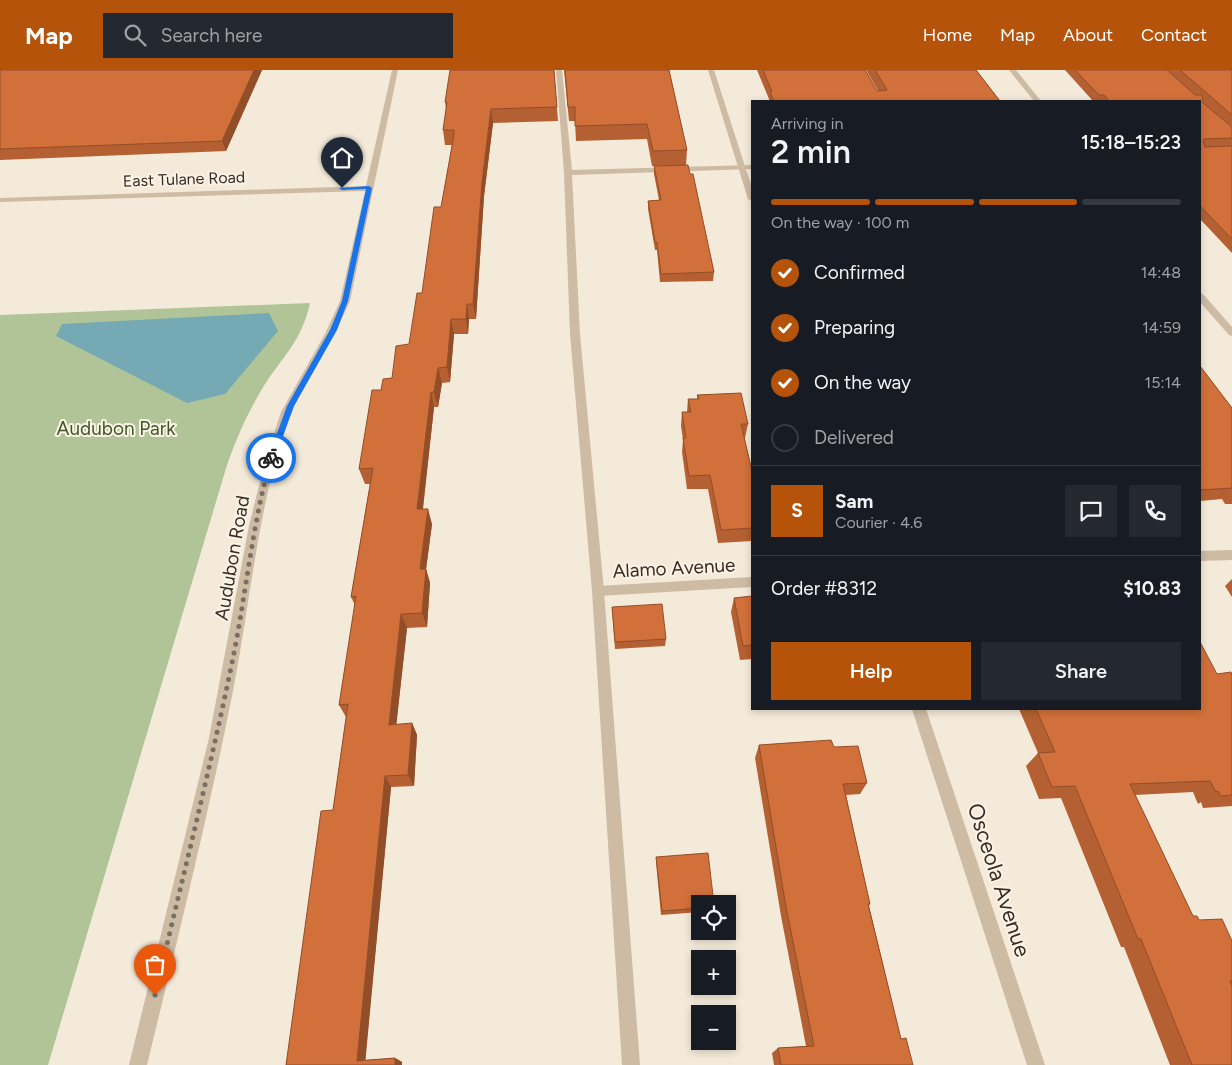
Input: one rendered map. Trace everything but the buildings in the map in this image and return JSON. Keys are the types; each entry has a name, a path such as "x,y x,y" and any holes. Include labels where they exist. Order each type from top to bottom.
{"street":[{"name":"Audubon Road","path":"138,1065 218,729 270,461 290,406 334,330 345,301 395,70"},
{"path":"559,70 568,173 575,334 598,591 631,1065"},
{"path":"711,70 751,196"},
{"path":"1012,70 1037,100"},
{"path":"568,173 751,167"},
{"name":"East Tulane Road","path":"0,200 369,188"},
{"path":"1201,297 1232,333"},
{"path":"1201,556 1232,555"},
{"name":"Alamo Avenue","path":"598,591 751,582"},
{"name":"Osceola Avenue","path":"919,710 1036,1065"}],"green space":[{"name":"Audubon Park","path":"310,303 307,316 297,337 265,384 249,413 227,465 48,1065 0,1065 0,315"}],"water":[{"path":"269,313 278,331 225,394 187,403 56,336 62,324"}],"way so far":[{"path":"155,995 218,729 261,500 271,458"}],"route":[{"path":"271,458 290,406 334,330 349,288 369,188 342,188"}]}
